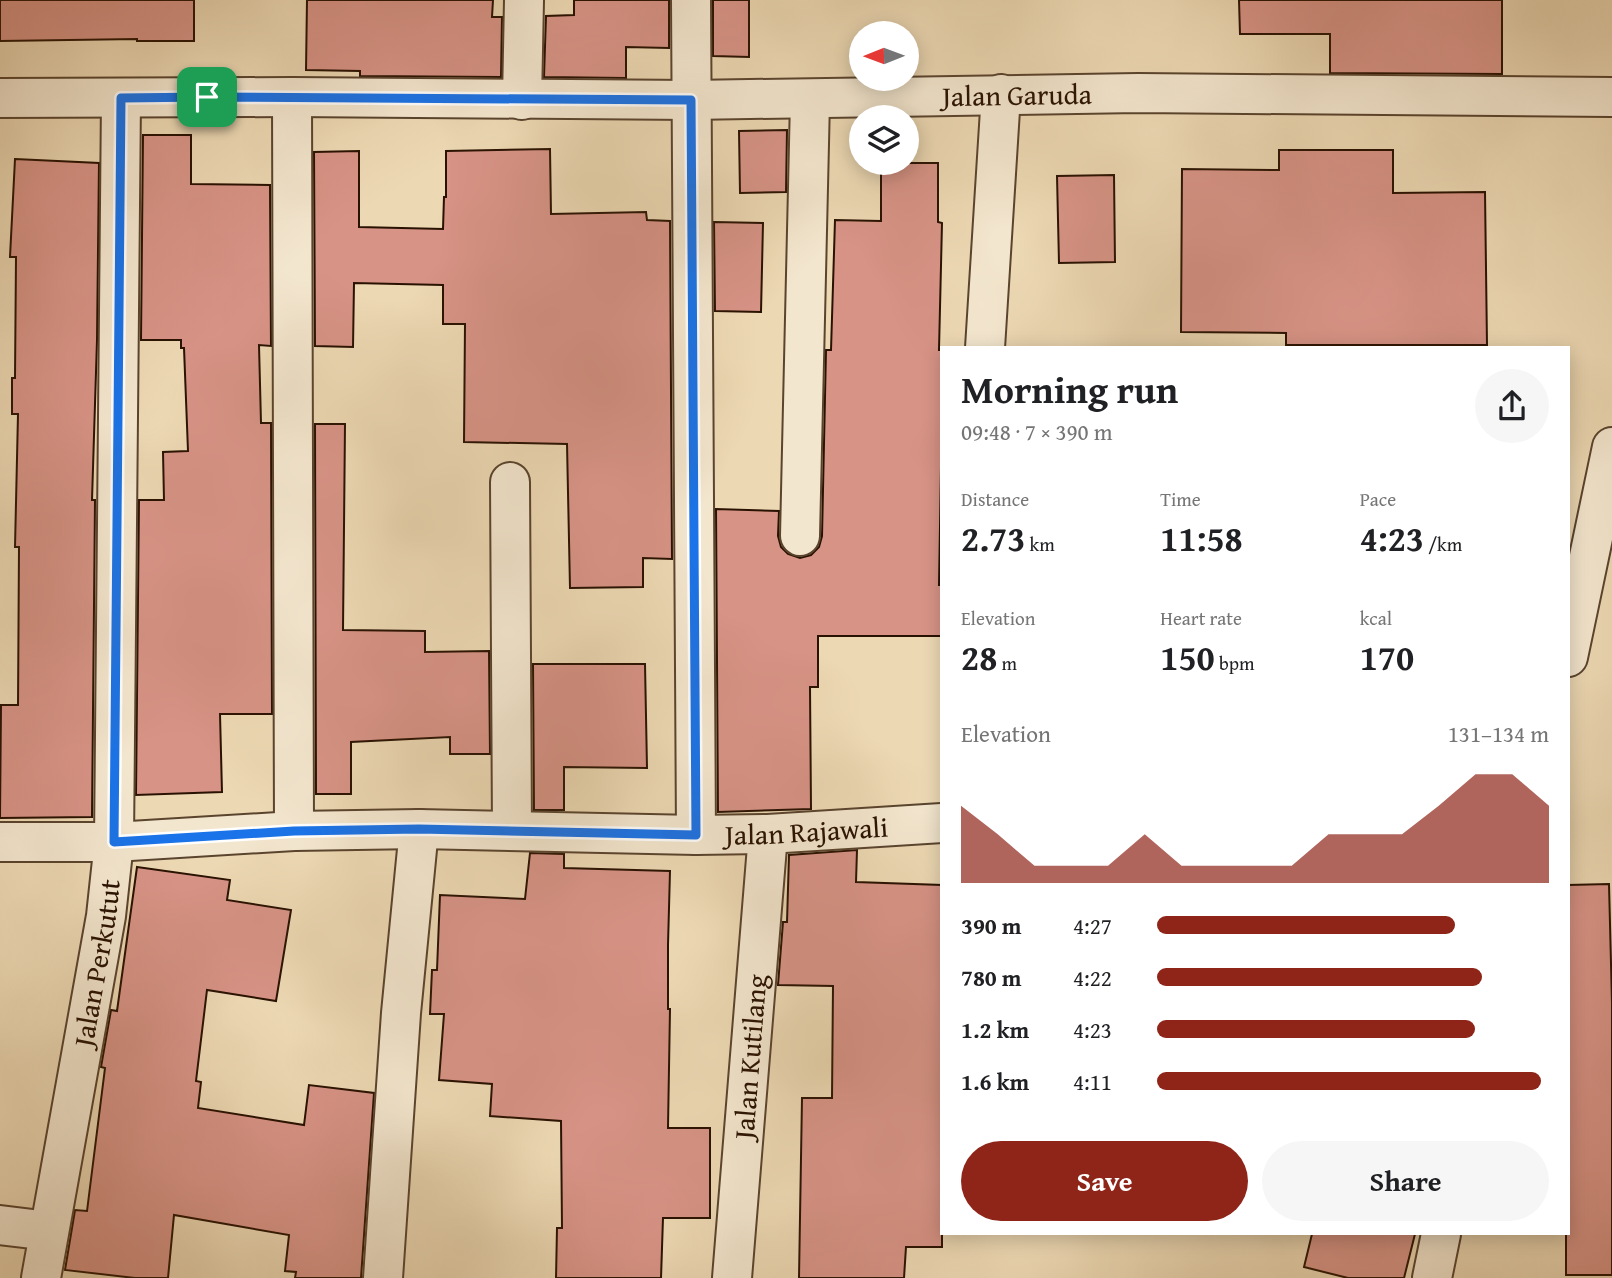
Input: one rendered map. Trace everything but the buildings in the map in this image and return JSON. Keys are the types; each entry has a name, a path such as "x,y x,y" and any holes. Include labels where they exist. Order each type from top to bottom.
{"street":[{"path":"522,100 524,0"},
{"path":"691,0 696,835"},
{"path":"985,346 1001,94"},
{"name":"Jalan Garuda","path":"0,98 810,100 1001,94 1612,97"},
{"path":"292,97 294,831"},
{"name":"Jalan Perkutut","path":"41,1278 106,916 114,842 121,98"},
{"path":"800,536 810,100"},
{"path":"1570,647 1612,447"},
{"path":"510,482 512,830"},
{"name":"Jalan Rajawali","path":"0,842 114,842 294,831 419,829 768,834 940,823"},
{"path":"383,1278 401,1013 419,829"},
{"name":"Jalan Kutilang","path":"732,1278 768,834"},
{"path":"0,1225 49,1231"},
{"path":"1432,1278 1441,1235"}],"route":[{"path":"207,97 691,100 696,835 419,829 294,831 114,842 121,98 207,97"}]}
